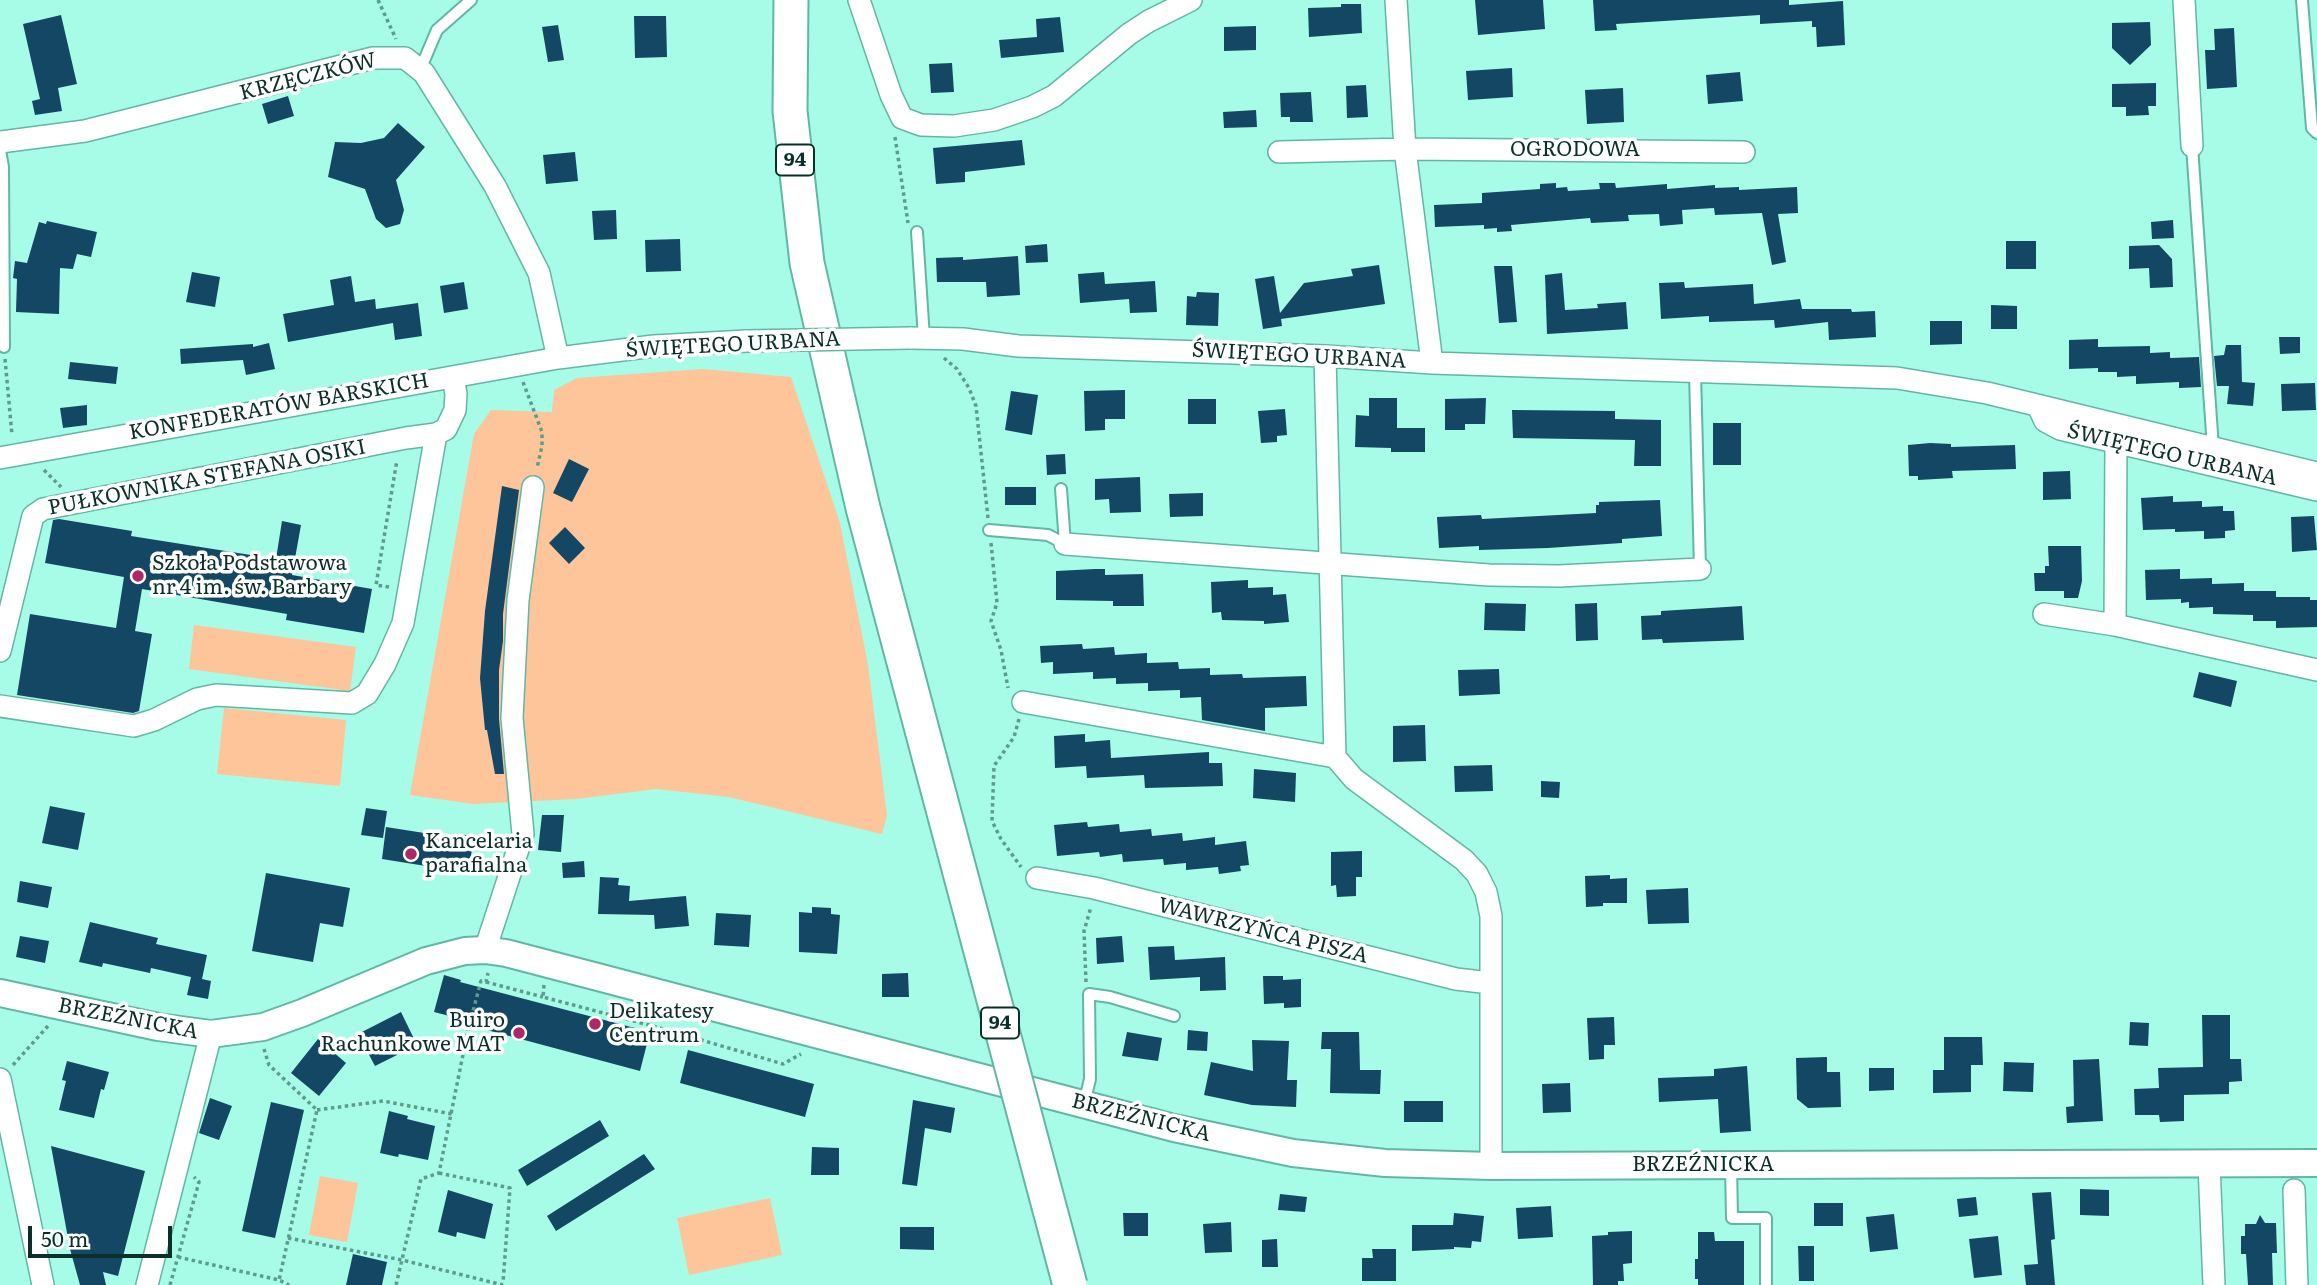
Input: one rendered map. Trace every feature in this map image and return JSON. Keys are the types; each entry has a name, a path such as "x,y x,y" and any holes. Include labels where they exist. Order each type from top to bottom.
{"main road":[{"name":"94","path":"791,0 790,111 807,263 863,508 1070,1285"}],"street":[{"path":"859,0 891,95 902,118 921,125 954,126 994,120 1054,96 1129,34 1191,0"},
{"path":"1396,0 1405,149 1432,363"},
{"path":"2184,0 2192,146"},
{"name":"KRZĘCZKÓW","path":"0,142 85,131 373,58 412,64"},
{"path":"412,64 495,186 539,273 558,358"},
{"name":"OGRODOWA","path":"1279,152 1405,149 1744,152"},
{"name":"ŚWIĘTEGO URBANA","path":"558,358 654,346 746,341 917,338 963,339 1018,346 1325,356 1432,363 1897,378 1987,394 2317,473"},
{"path":"1325,356 1335,757"},
{"name":"KONFEDERATÓW BARSKICH","path":"9,456 558,358"},
{"path":"0,706 134,726 154,720 197,699 216,695 352,703 367,694 385,664 403,623 436,434 446,429 455,410 453,377"},
{"name":"ŚWIĘTEGO URBANA","path":"2038,406 2045,421 2060,429 2317,490"},
{"name":"PUŁKOWNIKA STEFANA OSIKI","path":"0,651 33,516 43,509 436,434"},
{"path":"2115,625 2116,442"},
{"path":"487,961 523,834 512,718 518,600 533,487"},
{"path":"1065,544 1489,575 1559,576 1700,569"},
{"path":"2043,614 2115,625 2317,670"},
{"path":"1023,702 1335,757 1354,779 1464,860 1477,874 1486,892 1491,916 1490,1166"},
{"name":"WAWRZYŃCA PISZA","path":"1037,878 1094,888 1456,978 1490,984"},
{"name":"BRZEŹNICKA","path":"0,993 158,1027 211,1034 263,1027 426,961 465,951 487,961 506,953 1174,1128 1293,1153 1385,1163 1490,1166 2317,1163"},
{"path":"147,1285 211,1034"},
{"path":"0,1079 43,1285"},
{"path":"2209,1164 2214,1285"},
{"path":"2294,1190 2297,1285"}],"lane":[{"path":"412,64 437,30 471,0"},
{"path":"2302,0 2312,128 2317,133"},
{"path":"2192,146 2213,448"},
{"path":"0,150 3,167 4,346"},
{"path":"917,232 917,338"},
{"path":"1695,372 1700,569"},
{"path":"1061,489 1065,544"},
{"path":"989,530 1048,535 1065,544"},
{"path":"1084,1104 1090,1079 1089,994 1174,1016"},
{"path":"1731,1165 1732,1218 1766,1218 1766,1285"}],"path":[{"path":"378,0 412,64"},
{"path":"902,118 894,132 908,225 917,232"},
{"path":"4,346 12,445 16,446 9,456"},
{"path":"942,350 943,357 957,369 969,388 976,406 998,603 990,621 1001,650 1008,685 1007,698 1023,702 1014,737 994,766 992,821 1021,867 1037,878"},
{"path":"528,393 542,432 542,446 533,487"},
{"path":"398,451 376,585 409,590"},
{"path":"40,466 68,494"},
{"path":"1089,994 1083,954 1084,931 1094,888"},
{"path":"486,982 487,961"},
{"path":"439,1173 468,1030 481,981 543,997"},
{"path":"0,1079 49,1025 50,1017"},
{"path":"261,1040 269,1065 317,1110"},
{"path":"317,1110 383,1101 452,1114"},
{"path":"279,1280 317,1110"},
{"path":"288,1238 402,1260 503,1284 510,1188 439,1173 421,1179 402,1260 396,1285"},
{"path":"178,1257 279,1280 289,1285"}],"shaded area":[{"path":"703,369 791,377 840,523 868,665 887,815 882,834 729,797 657,789 576,799 473,804 410,795 474,434 491,410 552,412 554,390 577,378"},
{"path":"194,625 356,647 350,691 189,669"},
{"path":"224,708 346,720 340,786 217,774"},
{"path":"320,1176 358,1183 347,1242 309,1235"},
{"path":"770,1198 782,1255 689,1275 677,1218"}],"building":[{"path":"1475,0 1543,0 1545,29 1478,35"},
{"path":"1593,0 1789,0 1789,5 1843,1 1845,45 1817,47 1816,27 1812,27 1812,21 1760,24 1760,15 1616,24 1617,30 1595,31"},
{"path":"1341,4 1361,4 1362,33 1309,37 1308,8 1341,7"},
{"path":"61,15 77,84 58,88 62,111 35,115 32,101 40,99 23,24"},
{"path":"634,16 666,16 667,57 635,58"},
{"path":"1060,17 1064,52 1001,58 999,40 1037,37 1036,19"},
{"path":"2150,22 2151,45 2130,65 2112,48 2112,23"},
{"path":"558,25 564,60 548,62 542,27"},
{"path":"1256,26 1256,50 1224,51 1224,27"},
{"path":"2234,28 2237,87 2207,89 2205,50 2215,50 2214,29"},
{"path":"952,63 954,92 931,93 929,64"},
{"path":"1512,68 1513,97 1468,100 1466,71"},
{"path":"1740,72 1743,101 1708,104 1706,75"},
{"path":"2156,83 2156,106 2148,106 2149,115 2126,116 2126,107 2112,107 2112,84"},
{"path":"1366,85 1368,117 1347,118 1346,86"},
{"path":"1623,88 1624,122 1587,124 1585,90"},
{"path":"1311,92 1313,122 1290,122 1290,117 1281,117 1280,93"},
{"path":"288,96 294,116 268,124 262,104"},
{"path":"1256,110 1257,127 1224,128 1223,112"},
{"path":"398,123 425,147 396,180 404,210 400,224 386,228 376,219 365,189 328,177 335,142 361,143 384,138"},
{"path":"1022,140 1025,165 965,172 965,182 936,184 933,148"},
{"path":"575,152 578,181 546,184 543,155"},
{"path":"1556,183 1556,188 1567,187 1568,191 1600,189 1599,183 1615,183 1616,188 1667,184 1667,189 1715,185 1715,188 1739,187 1739,190 1797,187 1798,213 1778,214 1786,262 1772,265 1762,213 1715,215 1714,208 1682,210 1683,224 1660,226 1659,214 1628,215 1629,221 1591,223 1590,218 1511,225 1512,231 1497,232 1497,228 1484,229 1484,225 1435,227 1434,205 1482,203 1482,193 1540,189 1540,184"},
{"path":"616,210 617,239 594,240 592,211"},
{"path":"2173,220 2174,238 2152,239 2151,222"},
{"path":"47,221 97,232 91,257 77,254 73,269 60,268 59,314 16,312 17,279 13,278 15,261 27,263 39,222 46,224"},
{"path":"680,239 681,271 646,272 645,240"},
{"path":"2006,241 2036,241 2036,269 2006,269"},
{"path":"1047,244 1048,262 1026,263 1025,246"},
{"path":"2159,245 2172,259 2173,287 2150,288 2149,268 2129,269 2129,246"},
{"path":"1018,256 1020,295 987,297 986,282 937,282 936,258 963,257 963,260"},
{"path":"1379,265 1385,304 1281,319 1282,326 1263,329 1255,279 1274,276 1280,313 1304,283 1353,276 1351,269"},
{"path":"1494,266 1512,266 1517,322 1499,323"},
{"path":"192,272 220,277 215,307 186,302"},
{"path":"1104,272 1105,284 1155,281 1157,312 1130,313 1129,299 1080,303 1078,274"},
{"path":"1562,273 1565,310 1598,308 1597,304 1626,302 1628,329 1547,334 1545,275"},
{"path":"351,276 355,302 375,299 376,309 418,303 422,336 395,340 393,323 288,342 283,314 334,305 330,280"},
{"path":"464,282 468,309 444,313 440,286"},
{"path":"1684,282 1685,288 1753,284 1754,304 1800,299 1802,309 1875,311 1876,337 1829,340 1828,322 1775,328 1774,320 1709,322 1709,316 1661,319 1659,283"},
{"path":"1197,292 1219,293 1218,326 1186,325 1187,296 1196,297"},
{"path":"1991,305 2017,306 2017,329 1991,329"},
{"path":"1930,321 1962,321 1962,344 1930,345"},
{"path":"2279,337 2300,337 2300,353 2280,354"},
{"path":"2098,339 2098,347 2150,346 2150,353 2170,352 2170,358 2199,357 2201,387 2179,388 2179,382 2136,384 2136,376 2117,377 2117,372 2098,372 2098,368 2069,369 2069,340"},
{"path":"269,343 275,369 246,375 243,360 181,364 180,349 253,344 253,347"},
{"path":"2226,345 2241,345 2242,382 2255,383 2253,406 2227,404 2229,386 2217,386 2214,356 2224,355"},
{"path":"70,362 118,367 116,384 68,379"},
{"path":"2315,383 2316,410 2282,411 2281,384"},
{"path":"1125,390 1125,419 1105,419 1105,430 1085,431 1084,391"},
{"path":"1011,391 1038,395 1032,435 1005,430"},
{"path":"1369,398 1397,398 1397,428 1425,428 1425,452 1391,452 1391,448 1355,447 1356,415 1369,416"},
{"path":"1486,398 1485,424 1465,424 1465,430 1445,430 1445,399"},
{"path":"1188,399 1216,399 1216,424 1188,424"},
{"path":"87,405 87,425 63,428 60,408"},
{"path":"1285,409 1287,435 1277,436 1277,442 1261,443 1258,411"},
{"path":"1512,410 1615,411 1615,419 1661,420 1661,466 1634,466 1635,440 1513,438"},
{"path":"1713,423 1741,423 1741,465 1713,465"},
{"path":"1951,444 1951,447 2015,445 2016,469 1952,471 1953,478 1918,480 1918,476 1909,476 1908,445"},
{"path":"1065,454 1066,474 1047,475 1046,455"},
{"path":"569,459 589,469 572,502 553,493"},
{"path":"2070,471 2071,499 2043,500 2043,472"},
{"path":"1140,477 1141,512 1110,513 1109,499 1095,500 1095,479"},
{"path":"502,486 519,490 503,614 499,670 499,719 504,774 495,774 485,730 480,678 485,611"},
{"path":"1005,487 1036,487 1036,505 1005,505"},
{"path":"1203,493 1203,516 1170,517 1169,494"},
{"path":"2173,496 2173,502 2202,501 2202,507 2223,506 2223,511 2234,511 2235,530 2225,531 2225,538 2204,539 2204,531 2143,530 2141,498"},
{"path":"1660,500 1662,536 1622,539 1622,543 1548,548 1439,548 1437,517 1481,515 1482,519 1596,513 1596,505 1599,505 1599,502"},
{"path":"2314,516 2317,550 2292,552 2291,517"},
{"path":"53,520 132,531 131,536 276,559 282,521 301,525 292,575 372,589 364,633 286,620 287,614 142,589 135,631 152,634 139,711 133,713 17,695 30,614 116,628 124,577 45,563"},
{"path":"565,527 585,548 569,564 549,543"},
{"path":"2048,546 2081,546 2082,581 2078,598 2064,598 2064,591 2035,591 2034,573 2045,573 2045,566 2049,566"},
{"path":"1105,569 1105,575 1143,574 1144,606 1113,606 1113,601 1056,600 1056,571"},
{"path":"2180,569 2180,579 2212,578 2212,584 2244,583 2244,591 2276,591 2276,597 2310,597 2310,600 2317,600 2317,627 2276,628 2276,621 2253,621 2253,615 2213,614 2213,607 2189,608 2189,602 2181,603 2181,599 2146,600 2145,570"},
{"path":"1248,580 1248,588 1273,587 1273,595 1286,594 1289,622 1264,624 1264,621 1222,620 1221,612 1212,613 1211,582"},
{"path":"1485,603 1526,604 1525,631 1484,630"},
{"path":"1597,603 1598,640 1576,641 1575,604"},
{"path":"1742,606 1744,640 1663,643 1662,639 1642,640 1641,616 1661,615 1661,611"},
{"path":"1082,644 1083,649 1114,647 1115,655 1147,653 1147,663 1178,662 1179,669 1210,668 1210,675 1242,674 1243,678 1306,676 1307,706 1265,708 1265,731 1202,720 1201,697 1180,698 1180,690 1148,691 1148,683 1116,684 1116,678 1093,679 1093,672 1053,674 1053,662 1041,663 1040,646"},
{"path":"1499,669 1500,694 1459,696 1458,670"},
{"path":"2199,672 2237,681 2231,707 2193,697"},
{"path":"1425,725 1426,761 1393,762 1393,726"},
{"path":"1085,734 1085,742 1110,740 1111,758 1209,752 1209,763 1222,763 1223,786 1145,788 1144,775 1087,778 1086,766 1055,768 1054,736"},
{"path":"1492,765 1493,791 1455,792 1454,766"},
{"path":"1254,769 1296,773 1295,802 1253,798"},
{"path":"1541,781 1560,782 1559,798 1541,797"},
{"path":"50,806 85,813 78,850 42,843"},
{"path":"366,808 387,811 383,838 361,835"},
{"path":"542,815 564,815 561,852 538,850"},
{"path":"1087,822 1088,827 1119,824 1120,832 1151,829 1152,836 1182,833 1183,841 1215,837 1215,845 1246,841 1249,865 1240,866 1241,871 1219,874 1218,867 1186,870 1186,863 1164,865 1163,859 1123,862 1122,854 1100,857 1099,852 1057,856 1054,825"},
{"path":"386,827 456,838 457,834 474,836 469,869 452,866 451,870 382,859"},
{"path":"1362,851 1362,877 1356,877 1356,896 1337,897 1336,885 1331,886 1331,852"},
{"path":"584,861 585,877 563,878 562,863"},
{"path":"266,873 350,888 343,927 320,923 313,962 252,951"},
{"path":"1610,875 1610,879 1627,878 1627,903 1603,903 1603,906 1586,907 1585,876"},
{"path":"600,877 619,878 618,885 630,886 629,901 686,896 689,926 655,929 654,915 598,914"},
{"path":"20,881 52,887 48,908 17,902"},
{"path":"1688,888 1689,923 1648,924 1646,890"},
{"path":"812,907 831,908 831,914 840,915 837,954 799,952 799,912 812,913"},
{"path":"716,913 751,915 749,947 714,945"},
{"path":"90,922 158,938 156,944 207,955 202,979 211,981 208,999 187,995 191,977 151,968 150,973 103,963 102,967 79,962"},
{"path":"20,936 49,941 45,963 16,957"},
{"path":"1122,936 1124,962 1097,964 1096,938"},
{"path":"1174,946 1175,960 1225,957 1226,990 1200,991 1200,977 1150,980 1148,947"},
{"path":"908,973 909,997 882,997 882,974"},
{"path":"444,975 461,980 460,982 650,1032 640,1071 472,1026 473,1022 434,1012"},
{"path":"1263,976 1283,976 1283,980 1301,979 1301,1007 1284,1008 1284,1003 1264,1004"},
{"path":"401,1012 417,1045 375,1066 358,1034"},
{"path":"2202,1015 2230,1015 2230,1059 2241,1059 2242,1081 2229,1082 2229,1094 2184,1095 2184,1121 2160,1122 2159,1115 2135,1115 2134,1089 2159,1088 2158,1068 2203,1067"},
{"path":"1614,1017 1615,1045 1604,1045 1604,1059 1589,1060 1587,1018"},
{"path":"2130,1022 2149,1023 2148,1046 2129,1045"},
{"path":"1188,1030 1208,1032 1207,1051 1187,1050"},
{"path":"1127,1032 1162,1038 1158,1061 1122,1056"},
{"path":"1322,1032 1359,1032 1360,1070 1381,1070 1380,1094 1330,1093 1331,1049 1321,1049"},
{"path":"1944,1037 1982,1037 1983,1065 1971,1065 1971,1092 1933,1093 1933,1070 1944,1070"},
{"path":"318,1039 346,1063 319,1096 291,1073"},
{"path":"1252,1040 1289,1041 1287,1080 1297,1080 1296,1107 1252,1105 1204,1095 1211,1062 1253,1071"},
{"path":"688,1050 814,1084 805,1117 680,1083"},
{"path":"1827,1057 1827,1072 1840,1072 1841,1107 1808,1108 1797,1099 1796,1058"},
{"path":"2099,1059 2103,1121 2067,1123 2066,1107 2074,1106 2073,1060"},
{"path":"67,1061 109,1072 104,1090 101,1089 94,1118 59,1110 66,1081 62,1080"},
{"path":"2004,1062 2034,1063 2033,1092 2003,1091"},
{"path":"1747,1066 1751,1131 1720,1133 1718,1099 1659,1102 1658,1078 1714,1076 1714,1069"},
{"path":"1869,1068 1894,1068 1894,1090 1869,1091"},
{"path":"1570,1083 1571,1112 1543,1113 1542,1084"},
{"path":"210,1098 232,1106 219,1140 199,1133"},
{"path":"913,1100 955,1108 951,1133 925,1128 917,1186 902,1184"},
{"path":"1404,1101 1443,1101 1443,1122 1404,1122"},
{"path":"271,1102 304,1110 275,1238 242,1231"},
{"path":"389,1111 435,1126 428,1160 380,1153"},
{"path":"600,1120 609,1136 527,1186 518,1170"},
{"path":"51,1146 145,1171 118,1276 103,1272 106,1285 80,1285 70,1249"},
{"path":"812,1147 839,1148 839,1175 811,1175"},
{"path":"644,1154 655,1169 556,1231 547,1216"},
{"path":"2080,1189 2109,1190 2109,1216 2080,1215"},
{"path":"448,1190 493,1204 485,1239 457,1232 456,1237 438,1232"},
{"path":"2051,1192 2055,1285 2026,1285 2024,1265 2038,1264 2032,1193"},
{"path":"1280,1194 1307,1197 1305,1212 1278,1210"},
{"path":"1976,1197 1978,1215 1959,1217 1957,1199"},
{"path":"1814,1203 1843,1203 1843,1226 1814,1226"},
{"path":"1551,1206 1553,1237 1518,1239 1516,1208"},
{"path":"1123,1213 1148,1213 1148,1236 1124,1236"},
{"path":"1454,1213 1484,1216 1481,1242 1472,1241 1471,1248 1412,1251 1412,1225 1453,1225"},
{"path":"1894,1214 1898,1249 1870,1252 1866,1217"},
{"path":"2260,1215 2265,1223 2276,1223 2277,1253 2272,1253 2273,1285 2248,1285 2246,1254 2241,1254 2241,1236 2245,1236 2245,1224 2256,1224"},
{"path":"1231,1222 1232,1252 1205,1253 1203,1224"},
{"path":"900,1227 934,1227 934,1250 900,1249"},
{"path":"1632,1231 1632,1263 1623,1264 1624,1281 1618,1281 1618,1285 1593,1285 1592,1236"},
{"path":"1698,1232 1714,1232 1715,1241 1744,1241 1744,1285 1698,1285 1698,1279 1695,1279 1695,1259 1698,1259"},
{"path":"1998,1236 2002,1275 1974,1278 1969,1239"},
{"path":"1277,1239 1278,1267 1262,1267 1262,1240"},
{"path":"1798,1246 1814,1246 1814,1281 1799,1281"},
{"path":"1372,1249 1396,1249 1396,1281 1362,1281 1362,1258 1373,1258"},
{"path":"353,1254 387,1262 382,1285 346,1285"}],"place":[{"name":"Szkoła Podstawowa nr 4 im. św. Barbary","path":"138,576"},
{"name":"Kancelaria parafialna","path":"411,854"},
{"name":"Delikatesy Centrum","path":"595,1024"},
{"name":"Buiro Rachunkowe MAT","path":"519,1033"}]}
